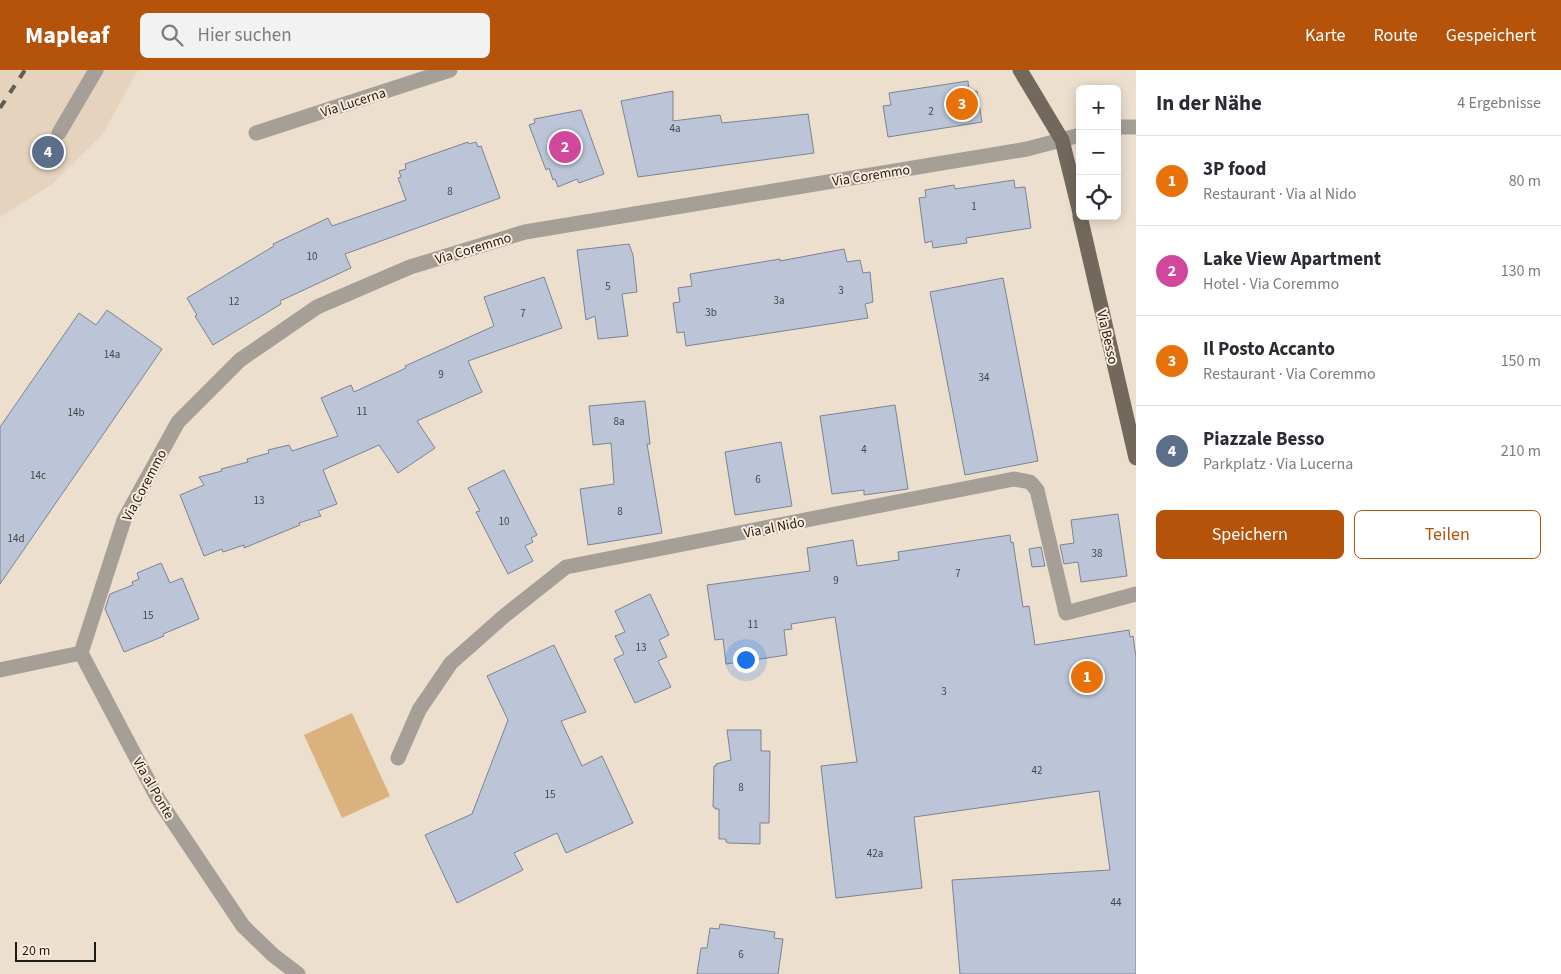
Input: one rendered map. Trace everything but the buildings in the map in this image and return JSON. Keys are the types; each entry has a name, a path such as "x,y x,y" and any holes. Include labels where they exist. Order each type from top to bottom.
{"main road":[{"name":"Via Besso","path":"1020,70 1062,140 1076,198"},
{"name":"Via Besso","path":"1081,220 1136,458"}],"street":[{"path":"59,133 96,70"},
{"name":"Via Lucerna","path":"256,133 450,70"},
{"path":"1121,127 1136,127"},
{"name":"Via Coremmo","path":"81,652 124,520 178,422 240,360 317,307 410,267 525,232 1027,149 1076,136"},
{"name":"Via al Nido","path":"398,758 418,710 451,663 503,617 566,567 1014,479 1030,482 1037,490 1066,613 1136,594"},
{"path":"0,670 81,652"},
{"name":"Via al Ponte","path":"81,652 158,799 243,926 273,955 298,974"}],"shaded area":[{"path":"0,70 138,70 102,135 51,185 0,217"},
{"path":"352,713 390,796 342,818 304,735"}],"railway":[{"path":"0,108 25,70"}],"place":[{"name":"Il Posto Accanto","path":"962,104"},
{"name":"Lake View Apartment","path":"565,147"},
{"name":"Piazzale Besso","path":"48,152"},
{"name":"3P food","path":"1087,677"}]}
